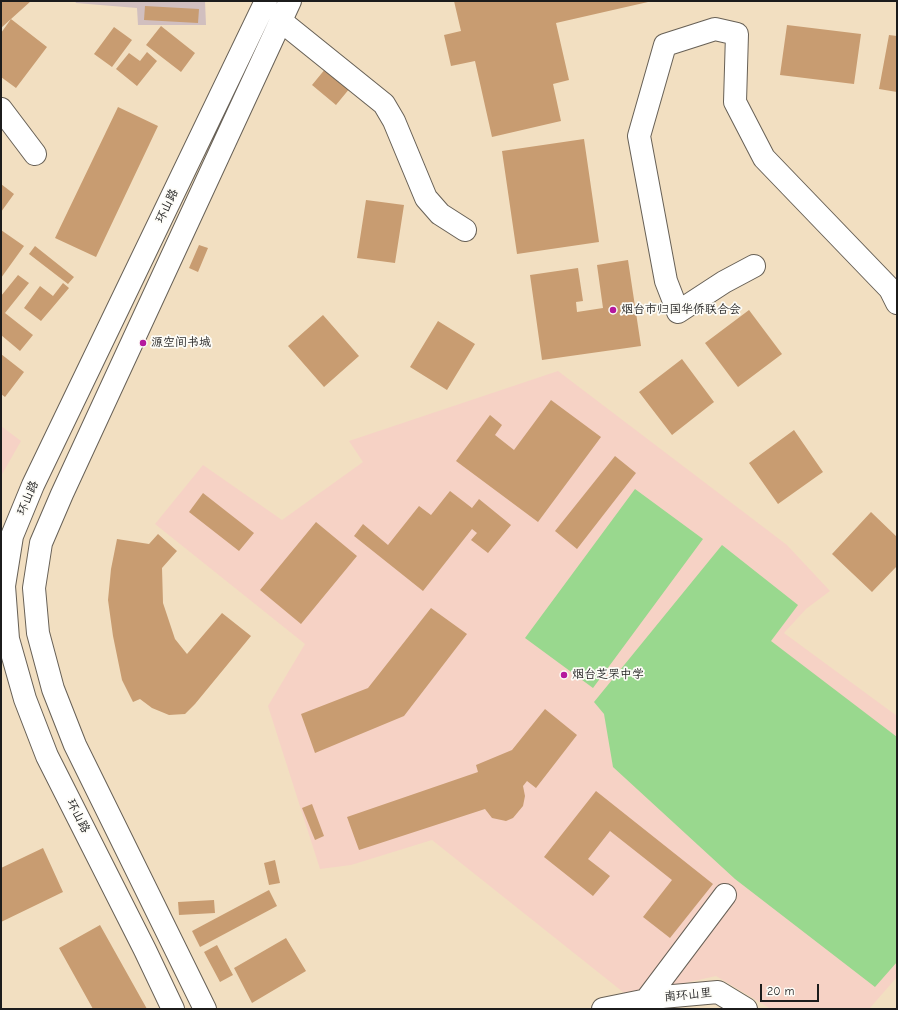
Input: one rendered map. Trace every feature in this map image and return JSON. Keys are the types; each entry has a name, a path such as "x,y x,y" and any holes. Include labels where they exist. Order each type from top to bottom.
{"main road":[{"name":"环山路","path":"173,1009 145,950 47,756 26,699 8,639 4,586 12,536 33,485 266,1"},
{"path":"205,1009 75,745 53,689 38,633 34,588 41,543 62,494 290,1"},
{"path":"281,21 384,104 394,121 426,198 440,214 465,230"},
{"path":"754,266 724,282 678,312 666,281 639,136 665,45 715,29 737,34 735,102 764,158 890,289 897,303"},
{"path":"1,109 35,154"},
{"path":"646,1000 725,895"},
{"name":"南环山里","path":"603,1009 662,997 718,992 746,1009"}],"shaded area":[{"path":"75,1 205,1 206,25 138,25 137,8 76,3"},
{"name":"烟台芝罘中学","path":"558,371 787,545 830,591 806,609 784,633 897,716 897,977 869,1009 771,1009 716,976 628,996 432,840 351,865 320,869 268,706 305,644 155,524 203,465 282,520 363,462 349,441"},
{"path":"1,426 21,441 1,476"}],"green space":[{"path":"635,489 703,539 593,688 525,638"},
{"path":"722,545 798,605 771,641 897,737 897,962 875,987 735,879 613,767 604,714 594,702"}],"building":[{"path":"1,1 31,1 1,28"},
{"path":"454,1 648,2 556,23 569,80 553,84 561,121 492,137 475,61 451,66 444,35 461,31"},
{"path":"145,6 199,9 198,23 144,20"},
{"path":"11,19 47,47 16,88 1,77 1,33"},
{"path":"787,25 861,34 854,84 780,75"},
{"path":"161,26 195,53 181,72 146,45"},
{"path":"114,27 132,40 112,67 94,54"},
{"path":"889,35 897,36 897,92 879,89"},
{"path":"147,52 157,61 137,86 116,69 129,53 140,61"},
{"path":"326,68 350,88 336,105 312,85"},
{"path":"118,107 158,126 96,257 55,238"},
{"path":"584,139 599,242 517,254 502,151"},
{"path":"1,184 14,194 1,212"},
{"path":"366,200 404,205 395,263 357,258"},
{"path":"1,230 24,246 1,278"},
{"path":"199,245 208,248 198,272 189,268"},
{"path":"35,246 74,277 68,284 29,254"},
{"name":"烟台市归国华侨联合会","path":"628,260 641,346 542,360 530,275 578,268 583,301 576,302 577,312 603,308 597,265"},
{"path":"18,275 29,283 5,313 33,335 20,351 1,335 1,296"},
{"path":"63,283 69,288 41,321 24,308 40,286 53,296"},
{"path":"749,310 782,354 738,387 705,343"},
{"path":"323,315 359,356 324,387 288,346"},
{"path":"438,321 475,344 447,390 410,367"},
{"path":"1,354 24,372 5,397 1,394"},
{"path":"682,359 714,402 672,435 639,392"},
{"path":"551,400 601,437 538,522 456,461 490,415 502,425 495,435 514,450"},
{"path":"794,430 823,472 778,504 749,463"},
{"path":"615,456 636,473 577,549 555,531"},
{"path":"450,491 472,508 479,499 511,525 488,553 471,540 477,533 472,529 423,591 354,536 363,524 388,545 419,506 431,515"},
{"path":"203,493 254,533 239,551 189,512"},
{"path":"871,512 897,537 897,566 872,592 832,554"},
{"path":"316,522 357,556 301,624 260,590"},
{"path":"158,534 177,551 162,568 163,603 175,639 187,654 222,613 251,636 185,714 169,715 152,708 140,699 133,702 122,680 113,636 108,600 111,569 117,539 149,544"},
{"path":"431,608 467,634 404,716 315,753 301,714 368,688"},
{"path":"545,709 577,735 536,788 527,781 523,786 525,796 523,806 513,818 506,821 492,818 485,809 359,850 347,817 478,772 476,765 512,750"},
{"path":"596,791 713,884 670,938 643,917 672,880 610,831 588,859 610,876 593,896 544,857"},
{"path":"312,804 324,836 315,840 302,808"},
{"path":"43,848 63,892 1,922 1,868"},
{"path":"275,860 280,883 269,885 264,863"},
{"path":"269,890 277,906 200,947 192,931"},
{"path":"214,900 215,913 179,915 178,902"},
{"path":"100,925 147,1009 93,1009 59,948"},
{"path":"286,938 306,971 252,1003 234,968"},
{"path":"217,945 233,975 220,982 204,952"}],"place":[{"name":"烟台市归国华侨联合会","path":"613,310"},
{"name":"源空间书城","path":"143,343"},
{"name":"烟台芝罘中学","path":"564,675"}]}
